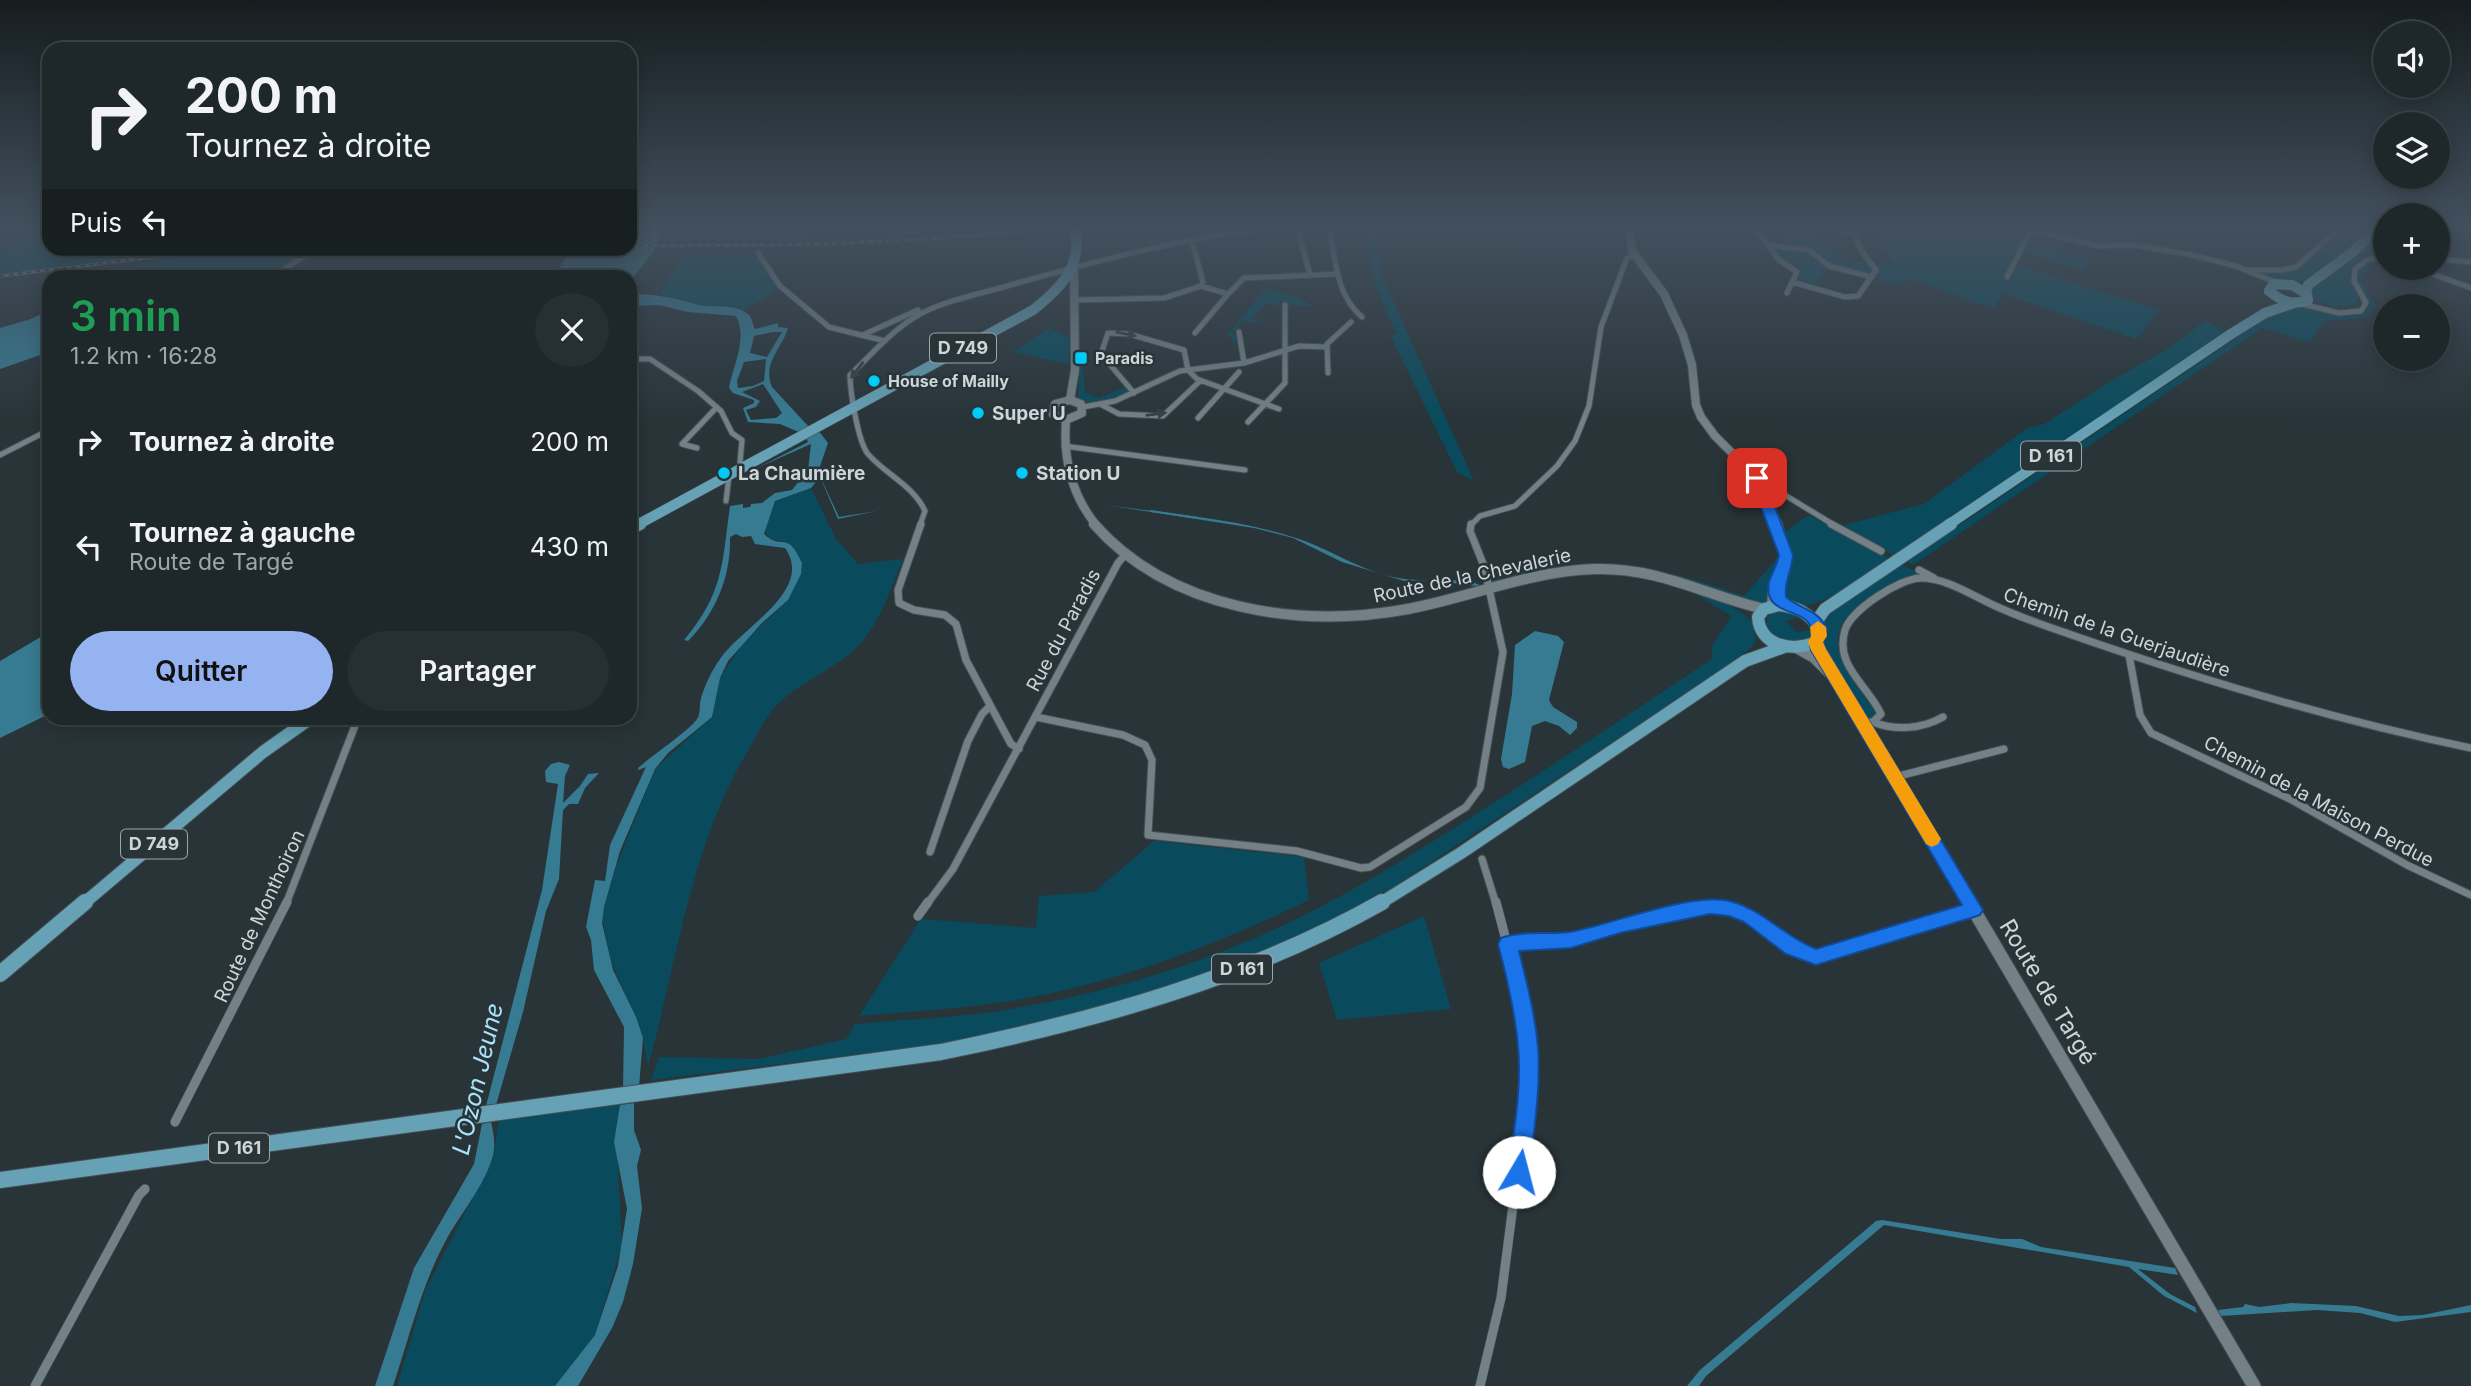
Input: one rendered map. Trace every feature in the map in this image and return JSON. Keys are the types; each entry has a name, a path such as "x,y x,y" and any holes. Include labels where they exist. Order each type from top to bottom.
{"main road":[{"path":"2270,292 2280,299 2296,303 2305,302 2307,292"},
{"name":"D 161","path":"2258,318 2272,303 2270,292"},
{"path":"2300,292 2307,295"},
{"name":"D 749","path":"637,525 1026,314 1053,294"},
{"name":"D 161","path":"1816,622 1825,609 2258,318 2279,306 2296,303"},
{"name":"D 161","path":"1792,607 1812,609 1844,596"},
{"path":"1768,607 1792,607 1816,622 1819,636 1816,642 1798,649 1784,647 1763,635 1757,621 1768,607"},
{"name":"D 161","path":"0,1180 941,1052 1083,1021 1163,997 1232,972 1359,915 1411,884 1745,661 1759,647 1763,635"},
{"name":"D 161","path":"1745,661 1784,647"},
{"name":"D 749","path":"0,974 263,752 302,725"}],"street":[{"path":"787,292 829,327 885,341"},
{"path":"865,334 916,311 989,292"},
{"path":"1070,400 1075,370 1075,292"},
{"path":"1053,294 1075,299 1155,299 1181,292"},
{"path":"1220,292 1228,294"},
{"path":"1195,332 1230,292"},
{"path":"1345,292 1354,313 1362,317"},
{"path":"1490,589 1470,531 1475,519 1516,506 1557,466 1575,441 1589,406 1601,327 1614,292"},
{"path":"1662,292 1671,306 1692,365 1696,404 1701,418 1719,441 1757,478 1813,514 1881,551"},
{"path":"1829,292 1853,298 1861,292"},
{"path":"2296,303 2332,312 2354,313 2365,307 2360,292"},
{"path":"2307,295 2324,306 2344,310 2360,307 2363,298"},
{"path":"1248,422 1285,383 1285,305"},
{"path":"939,306 913,318 850,375 853,408 866,452 920,500 925,511 898,590 899,603 914,610 945,615 956,624 966,660 1011,744 1019,749"},
{"path":"1083,407 1079,416 1066,420 1057,418 1052,411 1055,404 1070,400 1083,407 1102,405 1134,393 1163,377 1188,370 1244,363 1285,349 1309,345 1327,346 1352,322"},
{"path":"1239,332 1244,363"},
{"path":"1134,393 1101,355 1108,333 1129,334 1184,350 1188,370 1200,381 1279,409"},
{"path":"1327,346 1328,373"},
{"path":"637,359 650,359 717,407 728,421 732,433 741,440 740,462 745,467"},
{"path":"1198,418 1239,372"},
{"path":"1102,405 1119,414 1163,416 1200,381"},
{"path":"697,448 682,444 717,407"},
{"path":"1066,420 1064,446 1068,475 1079,502 1098,528 1126,554"},
{"path":"0,455 42,434"},
{"path":"1064,446 1245,470"},
{"path":"726,501 729,476"},
{"path":"1757,478 1786,555 1785,567 1768,607"},
{"name":"Route de la Chevalerie","path":"1126,554 1164,578 1202,594 1253,608 1293,614 1344,616 1379,613 1555,573 1594,569 1652,574 1768,607"},
{"name":"Rue du Paradis","path":"1126,554 1118,563 1036,717 1123,734 1146,744 1152,760 1148,835 1297,851 1361,868 1370,867 1475,799 1480,788 1503,652 1490,589"},
{"path":"1919,570 1940,581"},
{"name":"Chemin de la Guerjaudière","path":"1868,722 1881,714 1849,671 1843,651 1849,621 1901,582 1917,578 1940,581 2029,621 2289,707 2468,747"},
{"path":"1777,582 1776,593 1792,607"},
{"name":"Route de la Chevalerie","path":"1709,591 1757,621"},
{"name":"Route de Targé","path":"1816,642 1841,685 1868,722 1895,777 2254,1386"},
{"name":"Route de Targé","path":"1798,649 1814,658 1841,685"},
{"name":"Chemin de la Maison Perdue","path":"2129,655 2140,715 2151,733 2290,799 2407,866 2471,895"},
{"path":"930,852 944,816 951,785 980,716 990,706"},
{"path":"918,916 953,869 1036,717"},
{"path":"1868,722 1885,727 1930,723 1943,718"},
{"name":"Route de Monthoiron","path":"175,1122 288,901 355,725"},
{"path":"1895,777 2004,750"},
{"path":"1480,1386 1502,1296 1525,1122 1528,1049 1522,1002 1508,944 1482,859"},
{"path":"1508,944 1571,940 1620,925 1710,907 1730,908 1751,917 1793,948 1816,957 1974,910"},
{"path":"35,1386 139,1195 145,1189"}],"shaded area":[{"path":"662,292 772,292 742,311 696,305 660,295"},
{"path":"1263,292 1296,297 1315,306 1288,306 1292,303 1280,301 1278,306 1267,303 1251,319 1261,322 1244,323 1239,327 1247,320 1242,321 1232,333 1237,343 1233,343 1227,335"},
{"path":"1379,292 1389,292 1474,481 1457,472 1390,335 1397,334"},
{"path":"1945,292 2101,292 2160,310 2136,339 2002,293 1994,309"},
{"path":"2310,292 2356,292 2358,296 2356,304 2335,307 2315,300"},
{"path":"2362,292 2368,292 2373,300 2373,310 2369,316 2326,320 2309,342 2262,328 1913,565 1906,561 2278,310 2295,306 2339,315 2365,313 2370,305"},
{"path":"637,294 737,308 749,315 755,329 778,323 778,327 788,328 771,363 770,378 772,387 810,428 801,433 780,424 748,422 743,408 754,403 754,400 733,393 729,388 741,334 736,316 688,312 659,305 637,306","holes":["782,332 767,357 750,353 754,336","766,359 764,381 738,388 737,381 744,362","763,384 782,413 776,418 751,420 746,410 756,407 760,401 742,392"]},
{"path":"42,314 42,355 0,369 0,328"},
{"path":"2205,321 2228,332 1893,555 1840,526 1924,504 2026,429 2044,424 2114,379 2166,350"},
{"path":"1049,328 1069,337 1069,364 1013,352"},
{"path":"1081,352 1085,392 1099,398 1125,387 1128,392 1096,403 1078,398"},
{"path":"818,430 828,443 818,472 839,517 877,511 838,519 820,477 811,488 775,501 764,534 770,539 792,546 802,563 801,574 788,600 761,624 728,661 720,678 712,717 668,753 655,769 620,851 602,923 613,970 643,1038 639,1087 623,1089 624,1027 594,970 591,940 586,927 595,880 605,881 610,845 646,767 638,768 697,719 700,701 717,663 730,647 772,608 790,579 792,564 785,548 755,544 751,536 742,537 736,534 730,537 728,566 720,593 698,630 688,641 684,640 714,592 722,561 730,506 743,504 743,508 750,507 751,504 762,503 775,493 792,490 808,470 811,444 757,468 808,442 806,437"},
{"path":"811,488 836,539 858,564 903,559 884,606 864,639 847,656 793,691 774,708 729,786 699,864 648,1067 643,1038 609,956 602,915 617,864 655,769 712,717 720,678 743,643 788,600 801,574 788,542 769,539 765,530 775,501"},
{"path":"1106,505 1202,517 1273,531 1322,548 1391,577 1428,580 1404,581 1342,562 1293,538 1254,528"},
{"path":"1809,515 1889,558 1834,595 1802,606 1789,604 1780,594 1791,561 1781,529 1785,532"},
{"path":"1781,554 1764,604 1628,568 1494,584 1489,573 1502,579 1535,568 1537,571 1590,565 1642,568 1693,579 1744,596"},
{"path":"1901,564 1927,577 1906,578 1889,586 1847,617 1840,629 1838,641 1845,666 1875,708 1876,715 1868,718 1822,644 1824,617"},
{"path":"1428,580 1446,580 1484,587"},
{"path":"1685,588 1720,600 1744,614 1751,621 1756,638 1753,646 1717,673 1392,888 1273,949 1127,1002 966,1041 651,1080 659,1057 759,1059 846,1039 855,1024 975,1014 1051,1001 1167,971 1256,938 1288,923 1350,891 1440,837 1713,658 1711,647 1732,616"},
{"path":"1785,611 1802,616 1786,621 1797,632 1812,630 1808,639 1786,641 1767,631 1767,618 1774,612"},
{"path":"1535,631 1558,636 1564,642 1549,700 1553,707 1577,722 1577,728 1570,735 1559,726 1545,721 1532,726 1525,762 1509,769 1503,767 1501,759 1512,694 1515,645"},
{"path":"42,636 42,717 0,738 0,661"},
{"path":"559,762 570,765 565,776 563,803 588,774 599,773 585,788 578,804 569,804 563,810 559,879 546,911 523,1012 496,1105 486,1106 542,890 558,784 546,782 545,771 551,764"},
{"path":"1154,841 1304,857 1309,900 1189,952 1097,982 1040,996 989,1004 859,1016 921,919 1036,928 1039,896 1094,892"},
{"path":"1424,916 1451,1009 1337,1020 1319,963"},
{"path":"628,1099 618,1167 622,1245 595,1335 560,1386 397,1386 425,1291 493,1158 499,1120"},
{"path":"634,1103 634,1130 641,1150 637,1166 642,1208 633,1264 623,1302 612,1328 578,1386 555,1386 595,1335 618,1266 627,1209 614,1142 620,1105"},
{"path":"491,1122 494,1150 488,1170 436,1260 393,1386 375,1386 414,1268 474,1164 482,1124"},
{"path":"1876,1221 2001,1239 2022,1239 2041,1247 2175,1268 2178,1275 2138,1269 2170,1294 2195,1307 2197,1313 2164,1296 2129,1267 1884,1225 1706,1376 1699,1386 1687,1386 1700,1370"},
{"path":"2291,1303 2356,1306 2399,1316 2423,1315 2471,1305 2471,1312 2395,1322 2360,1313 2317,1310 2221,1316 2218,1310 2243,1307 2245,1304 2259,1307"}],"waterway":[{"path":"1151,511 1198,518"}],"slow traffic":[{"path":"1818,627 1819,636 1816,642 1819,650 1932,839"}],"place":[{"name":"Paradis","path":"1081,358"},
{"name":"House of Mailly","path":"874,381"},
{"name":"Super U","path":"978,413"},
{"name":"La Chaumière","path":"724,473"},
{"name":"Station U","path":"1022,473"}],"route":[{"path":"1519,1172 1525,1122 1528,1049 1522,1002 1508,944 1571,940 1595,935 1620,925 1710,907 1730,908 1751,917 1793,948 1805,955 1816,957 1974,910 1819,650 1816,642 1819,629 1816,622 1805,612 1786,605 1779,599 1776,593 1777,582 1785,567 1786,555 1766,495 1757,478"}],"water label":[{"name":"L'Ozon Jeune","path":"478,1079"}]}
